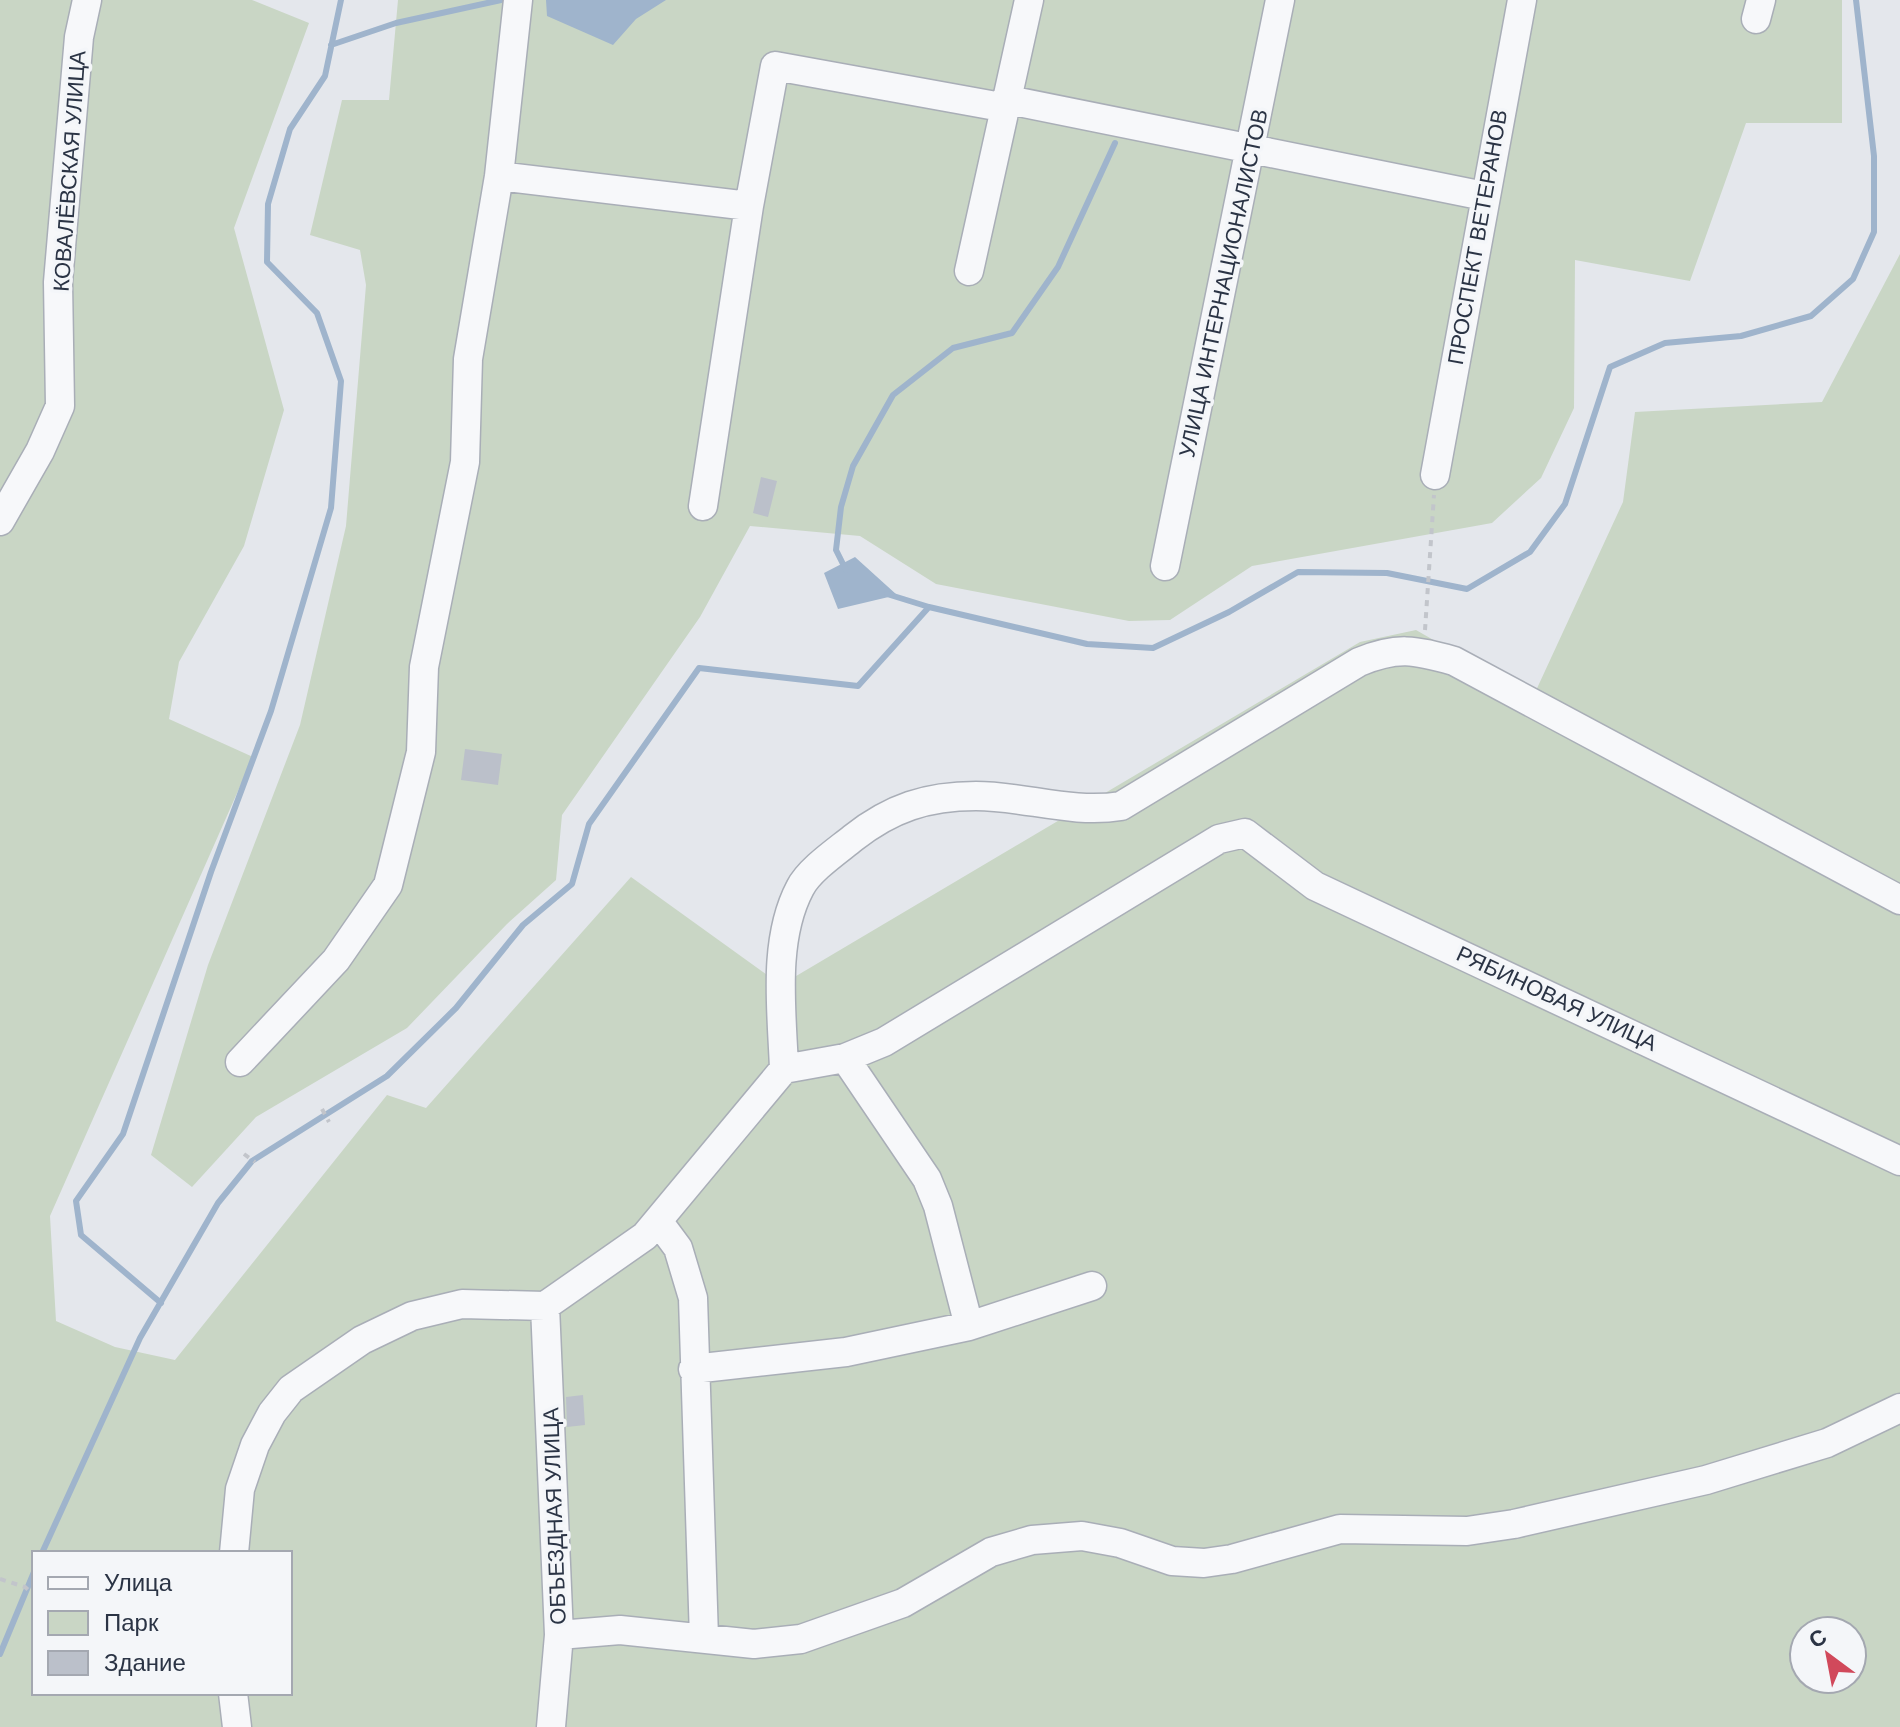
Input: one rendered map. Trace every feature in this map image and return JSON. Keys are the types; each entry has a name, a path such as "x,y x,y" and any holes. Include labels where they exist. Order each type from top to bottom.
{"street":[{"name":"КОВАЛЁВСКАЯ УЛИЦА","path":"0,521 40,451 60,406 62,341 58,282 79,37 87,0"},
{"path":"240,1062 336,960 388,885 421,752 424,667 465,462 468,359 499,176 518,0"},
{"path":"969,271 1029,0"},
{"name":"УЛИЦА ИНТЕРНАЦИОНАЛИСТОВ","path":"1165,566 1280,0"},
{"name":"ПРОСПЕКТ ВЕТЕРАНОВ","path":"1435,475 1522,0"},
{"path":"703,506 749,206 775,66 1008,104 1484,196"},
{"path":"499,176 749,206"},
{"path":"784,1069 781,997 789,917 801,886 879,817 935,797 980,796 1092,811 1121,806 1359,662 1388,650 1422,653 1454,661 1900,900"},
{"name":"РЯБИНОВАЯ УЛИЦА","path":"845,1058 884,1042 1219,839 1245,833 1315,886 1900,1161"},
{"path":"234,1551 240,1489 255,1445 272,1413 291,1389 362,1340 412,1316 462,1304 545,1306 645,1236 784,1069 845,1058 927,1179 938,1206 969,1326"},
{"path":"658,1221 678,1248 693,1298 704,1638"},
{"path":"693,1369 846,1352 969,1326 1092,1286"},
{"name":"ОБЪЕЗДНАЯ УЛИЦА","path":"545,1306 559,1635 551,1727"},
{"path":"559,1635 620,1630 754,1644 801,1639 903,1603 991,1552 1032,1540 1082,1536 1120,1543 1172,1561 1204,1563 1232,1559 1340,1529 1467,1531 1514,1524 1706,1480 1827,1443 1900,1408"},
{"path":"233,1695 237,1727"}],"path":[{"path":"1422,653 1435,475"},
{"path":"322,1109 329,1122"},
{"path":"244,1154 255,1162"},
{"path":"0,1579 25,1587 32,1593"}],"green space":[{"path":"0,0 252,0 309,23 234,228 284,410 244,546 179,662 169,719 253,757 50,1216 56,1321 115,1347 175,1360 387,1095 426,1108 631,877 781,985 1360,642 1416,630 1533,697 1623,502 1635,412 1822,402 1900,254 1900,1727 0,1727"},
{"path":"398,0 1842,0 1842,123 1746,123 1690,281 1575,260 1574,408 1541,478 1492,523 1252,566 1170,620 1129,621 936,584 860,536 750,526 700,617 562,815 556,880 507,924 407,1028 256,1117 192,1187 151,1155 208,965 300,725 346,526 366,285 360,250 310,235 342,100 389,100"}],"water":[{"path":"546,0 666,0 636,19 613,45 547,16"},
{"path":"855,557 897,595 838,609 824,573"}],"building":[{"path":"761,477 777,481 768,517 753,513"},
{"path":"465,749 502,754 498,785 461,780"},
{"path":"583,1395 585,1425 567,1427 566,1397"}],"waterway":[{"path":"161,1303 81,1235 76,1201 123,1134 211,872 271,711 331,508 341,381 317,313 267,262 268,204 290,129 325,76 341,0"},
{"path":"331,45 396,23 501,0"},
{"path":"43,1551 140,1338 218,1203 252,1161 387,1076 456,1008 523,925 572,884 589,824 699,668 858,686 929,607 1087,644 1153,648 1229,612 1298,572 1387,573 1467,589 1530,552 1565,504 1610,367 1665,343 1741,336 1811,316 1853,279 1874,232 1874,156 1856,0"},
{"path":"846,570 836,550 841,507 853,466 893,395 953,348 1012,333 1058,267 1115,143"},
{"path":"887,594 929,607"},
{"path":"0,1654 32,1577"}]}
